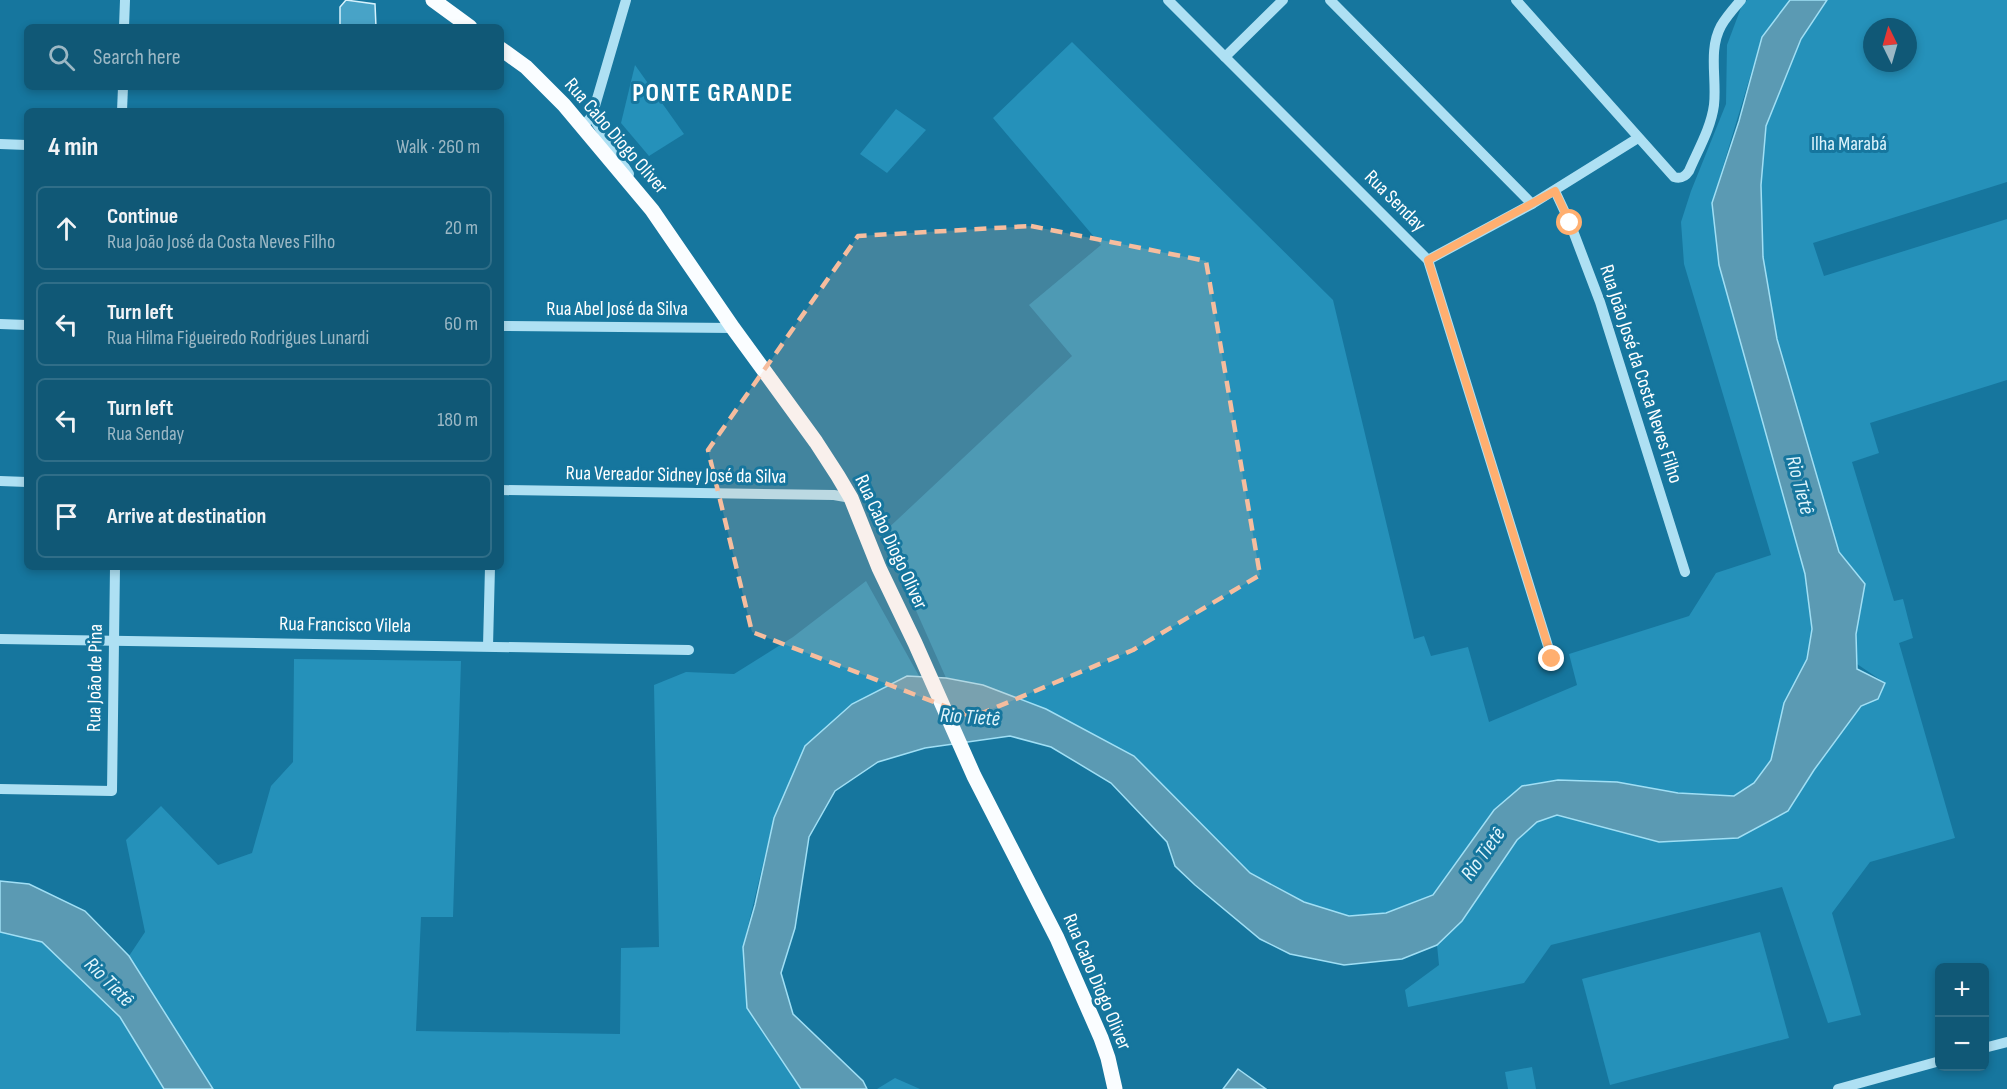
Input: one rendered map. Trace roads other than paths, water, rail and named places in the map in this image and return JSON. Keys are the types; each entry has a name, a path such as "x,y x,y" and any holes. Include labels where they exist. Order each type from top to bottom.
{"main road":[{"path":"433,0 466,24"},
{"name":"Rua Cabo Diogo Oliver","path":"504,51 526,67 588,121 733,328 816,441 851,498 879,568 974,776 1057,938 1101,1038 1115,1089"}],"street":[{"path":"124,24 125,0"},
{"path":"588,121 626,0"},
{"name":"Rua Senday","path":"1168,0 1428,260 1552,659"},
{"path":"1226,57 1283,0"},
{"path":"1330,0 1532,204"},
{"path":"1516,0 1674,177 1683,177 1689,171 1712,115 1716,38 1734,3"},
{"path":"122,108 123,90"},
{"path":"1428,260 1555,191 1638,138"},
{"path":"0,144 24,145"},
{"name":"Rua João José da Costa Neves Filho","path":"1555,191 1570,223 1600,302 1684,572"},
{"path":"0,324 24,325"},
{"name":"Rua Abel José da Silva","path":"504,326 733,328"},
{"path":"0,481 24,482"},
{"name":"Rua Vereador Sidney José da Silva","path":"504,490 834,495 851,498"},
{"name":"Rua João de Pina","path":"0,789 112,790 115,570"},
{"path":"488,646 490,570"},
{"name":"Rua Francisco Vilela","path":"0,639 689,650"},
{"path":"1989,1047 2007,1042"},
{"path":"1838,1089 1935,1062"}],"water":[{"name":"Rio Tietê","path":"1790,0 1827,0 1801,39 1766,126 1761,185 1763,257 1777,339 1839,552 1865,584 1856,634 1857,669 1885,683 1878,699 1861,706 1814,770 1788,811 1738,838 1659,842 1557,815 1537,822 1517,840 1462,921 1437,945 1402,959 1344,965 1290,954 1260,939 1175,866 1167,842 1111,783 1051,747 1010,736 925,748 878,762 835,791 809,837 795,928 781,973 793,1014 863,1081 867,1089 801,1089 747,1008 743,947 755,905 774,818 805,746 852,704 907,676 946,678 983,685 1046,709 1134,756 1250,873 1304,902 1349,916 1386,913 1433,895 1494,810 1522,786 1558,780 1617,782 1678,793 1734,796 1754,783 1771,760 1784,703 1807,659 1812,629 1805,574 1719,265 1712,203 1739,121 1762,37"},
{"name":"Rio Tietê","path":"0,881 29,884 85,911 129,956 213,1089 164,1089 120,1017 42,942 0,932"},
{"path":"1238,1069 1266,1089 1223,1089"}],"district":[{"name":"PONTE GRANDE","path":"713,93"}],"park label":[{"name":"Ilha Marabá","path":"1849,144"}]}
